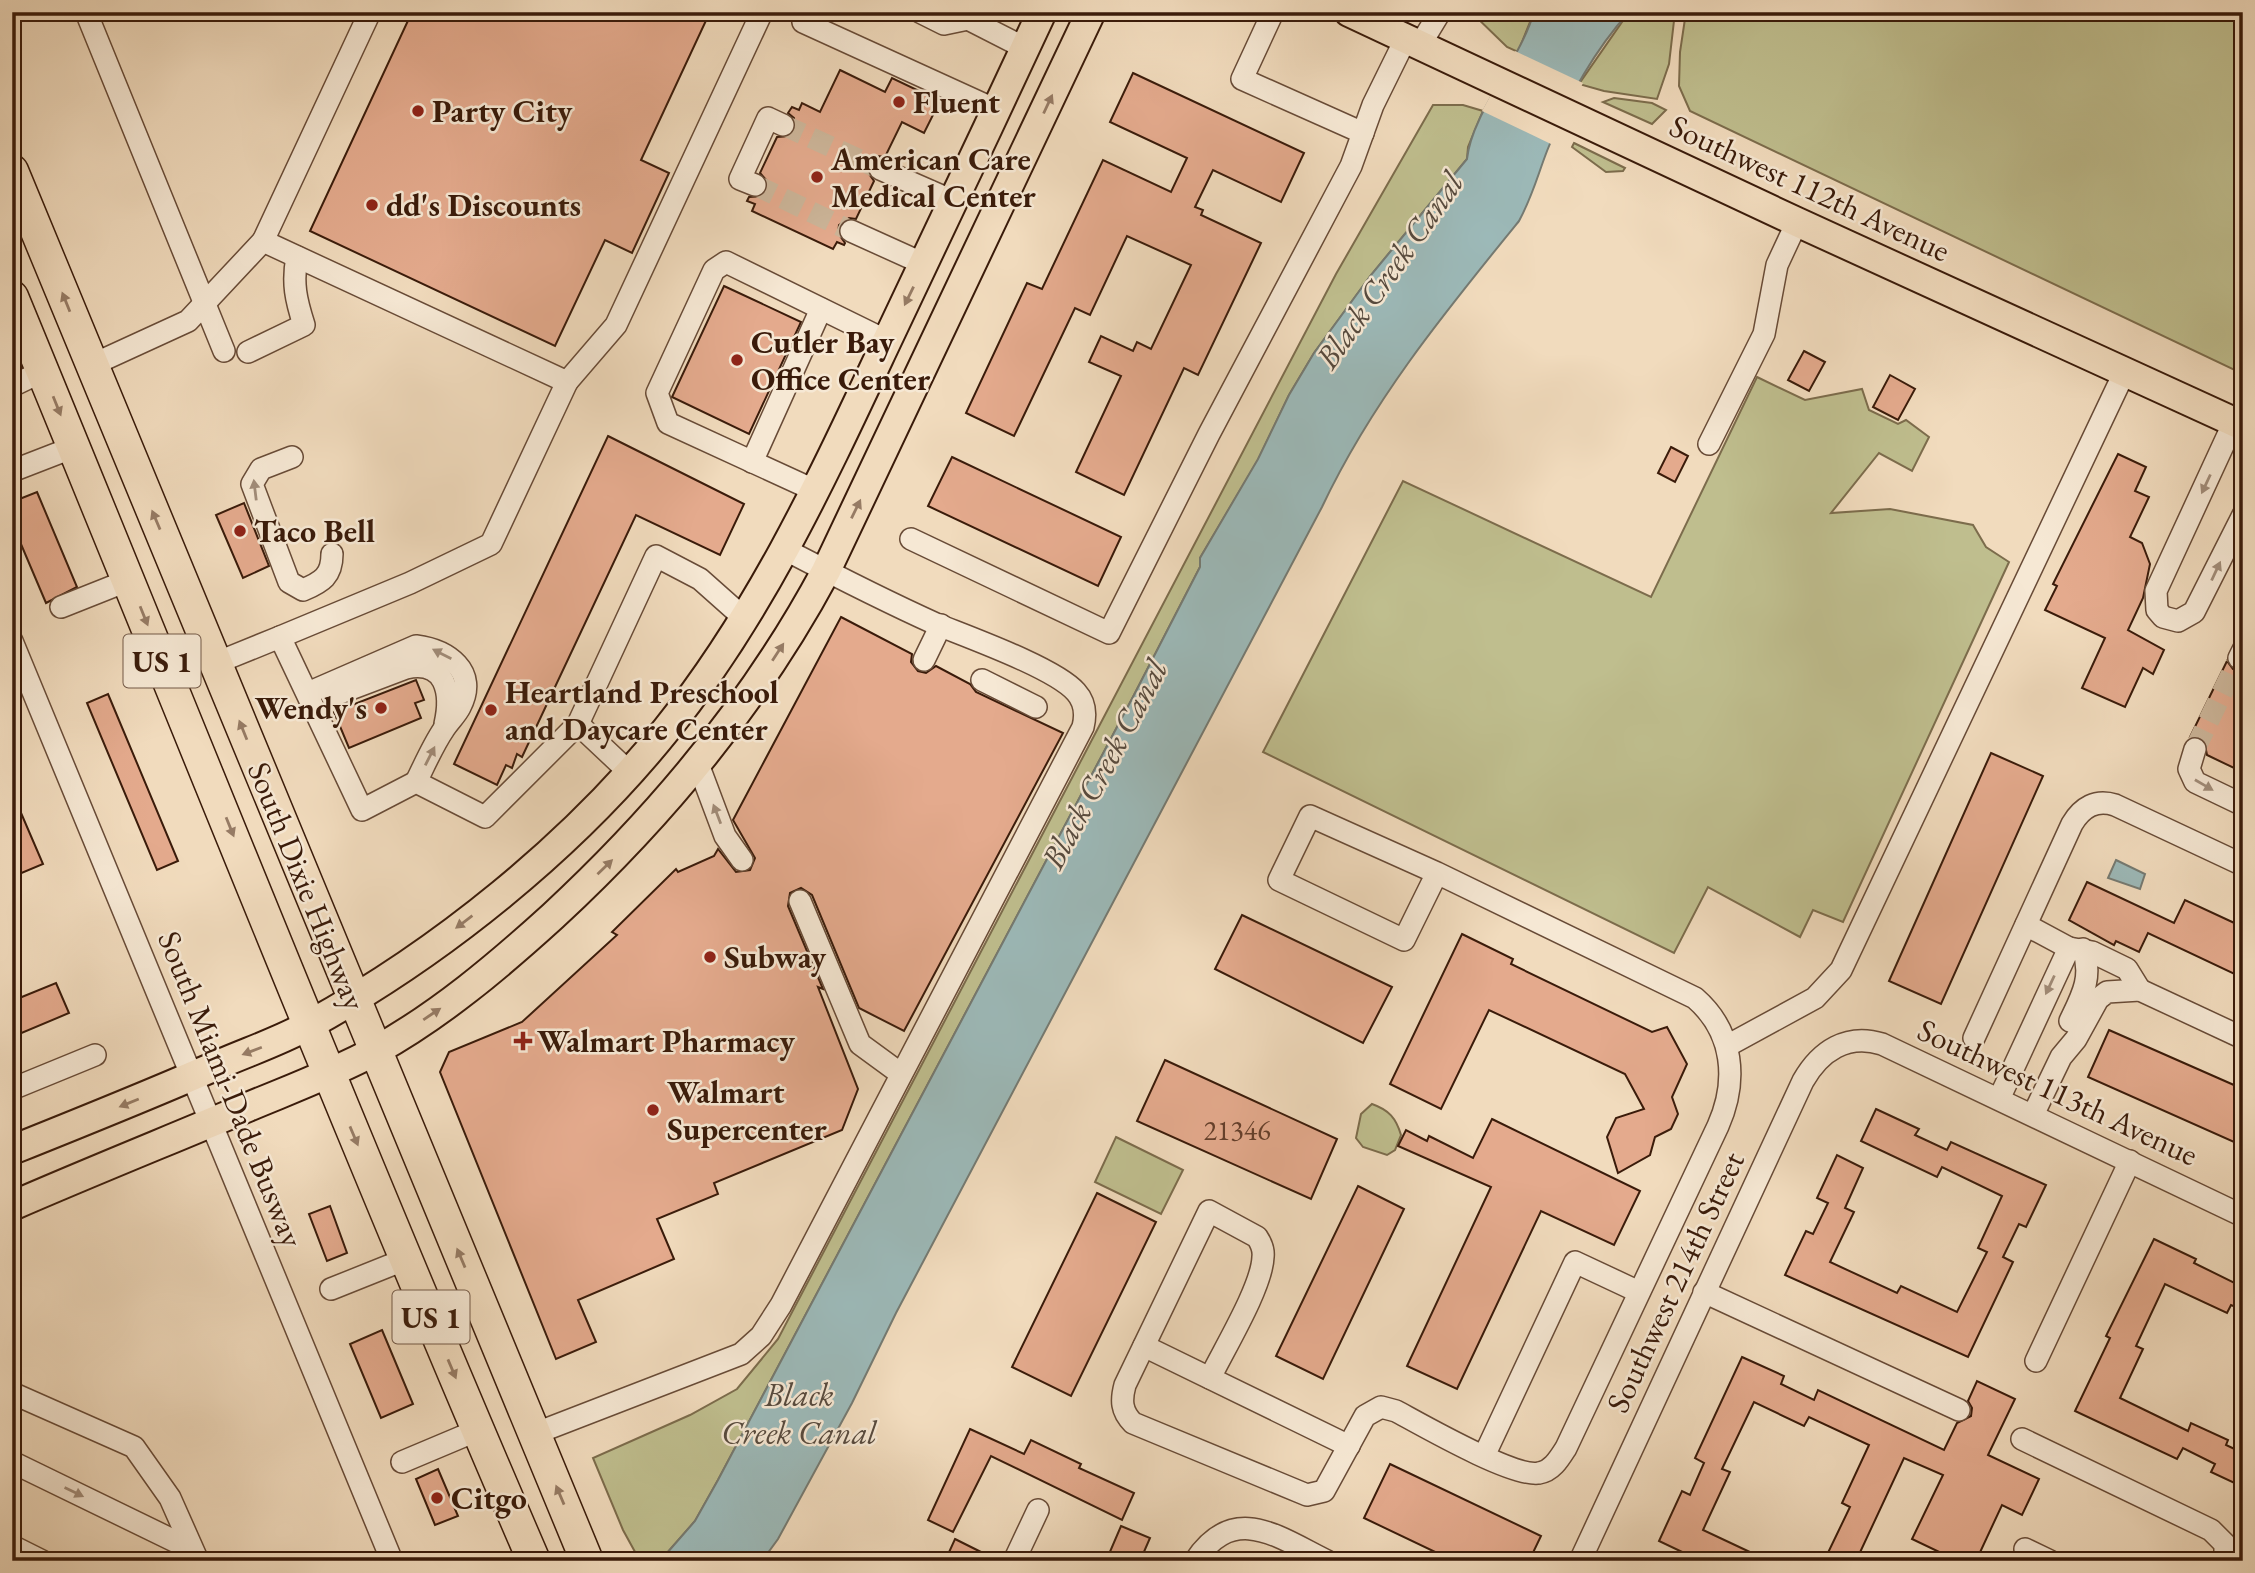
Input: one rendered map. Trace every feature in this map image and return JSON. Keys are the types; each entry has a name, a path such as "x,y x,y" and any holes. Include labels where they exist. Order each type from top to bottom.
{"highway":[{"name":"South Dixie Highway","path":"12,171 586,1558"},
{"name":"South Dixie Highway","path":"13,300 329,1073 534,1561"}],"main road":[{"path":"12,1150 192,1077 311,1024 430,947 518,880 573,832 630,773 669,726 745,619 786,550 1042,12"},
{"path":"12,1206 329,1073 374,1051 442,1007 516,949 613,859 698,764 788,638 826,571 1091,12"},
{"name":"Southwest 112th Avenue","path":"1349,12 1797,222 2238,424"}],"street":[{"path":"86,12 224,351"},
{"path":"92,365 188,321 263,241 370,12"},
{"path":"216,663 410,583 491,544 567,382 616,325 762,12"},
{"path":"920,12 944,24 969,15 1026,48"},
{"path":"1273,12 1242,79 1363,133"},
{"path":"911,539 1110,634 1209,434 1351,166 1363,133 1413,42 1440,12"},
{"path":"803,22 996,110"},
{"path":"755,185 740,179 768,118 783,125"},
{"path":"880,169 953,201"},
{"path":"1709,444 1763,334 1777,265 1797,222"},
{"path":"851,231 924,264"},
{"path":"263,241 567,382"},
{"path":"248,352 304,325 295,297 293,279 297,257"},
{"path":"816,491 668,423 657,393 714,270 726,262 887,341"},
{"path":"752,462 821,309"},
{"path":"12,386 43,371"},
{"path":"1727,1046 1815,998 1840,970 1864,926 2125,371"},
{"path":"2238,424 2156,591 2157,610 2162,617 2178,621 2194,612 2243,515"},
{"path":"12,471 74,447"},
{"path":"292,457 261,468 252,484 289,582 303,590 322,582 330,571 332,554"},
{"path":"534,1434 741,1354 755,1343 780,1305 1079,738 1086,715 1076,692 1053,677 786,550"},
{"path":"416,782 485,817 578,724 656,556 700,579 745,619"},
{"path":"61,607 129,580"},
{"path":"924,660 941,625"},
{"path":"280,637 362,810 416,782 443,729 449,706 446,686 440,675 429,667 419,665 311,698"},
{"name":"South Miami-Dade Busway","path":"12,640 392,1561"},
{"path":"994,648 980,685 1033,711 1053,677"},
{"path":"578,724 630,773"},
{"path":"2195,749 2189,769 2195,782 2243,805"},
{"path":"698,764 725,836 742,860"},
{"path":"1974,1038 2072,824 2085,808 2098,803 2115,805 2243,865"},
{"path":"1210,1378 1259,1276 1264,1257 1262,1243 1257,1237 1209,1211 1122,1398 1126,1416 1141,1427 1307,1495 1324,1491 1365,1416 1381,1407 1396,1411 1484,1456 1534,1474 1554,1465 1566,1448 1729,1099 1731,1070 1727,1046 1718,1022 1695,998 1437,873 1310,816 1279,880 1404,940 1437,873"},
{"path":"800,901 860,1044 901,1074"},
{"path":"2026,925 2127,969 2140,990"},
{"path":"2061,1057 2064,1033 2084,992 2088,974 2076,948"},
{"path":"1999,1100 2076,948"},
{"path":"2033,1115 2061,1057 2102,994 2140,990 2243,1038"},
{"name":"Southwest 113th Avenue","path":"1843,1043 1863,1040 1882,1044 2243,1216"},
{"name":"Southwest 214th Street","path":"1583,1560 1802,1081 1815,1061 1843,1043"},
{"path":"12,1089 94,1055"},
{"path":"2036,1361 2130,1160"},
{"path":"331,1289 406,1259"},
{"path":"1484,1456 1575,1262 1639,1292"},
{"path":"1704,1292 1959,1410"},
{"path":"1144,1346 1349,1446"},
{"path":"12,1394 134,1447 170,1498 194,1555"},
{"path":"402,1462 478,1430"},
{"path":"2022,1440 2211,1530 2224,1544 2225,1561"},
{"path":"12,1462 194,1555"},
{"path":"1014,1561 1038,1510"},
{"path":"1195,1561 1209,1543 1229,1530 1259,1530 1327,1561"},
{"path":"12,1546 42,1561"},
{"path":"2025,1549 2050,1561"}],"shaded area":[{"path":"1471,12 1534,12 1518,52 1507,47"},
{"path":"1629,12 1675,12 1669,64 1657,99 1604,91 1579,84"},
{"path":"1686,12 2243,12 2243,374 1690,111 1679,86 1680,52"},
{"path":"1614,98 1652,103 1666,110 1652,124 1603,102"},
{"path":"1433,105 1463,105 1483,111 1468,147 1467,159 1371,275 1314,353 1289,395 1258,460 1200,558 1200,567 1134,695 718,1480 695,1521 660,1561 640,1561 623,1530 593,1458 690,1415 737,1389 778,1339 1336,274"},
{"path":"1574,143 1625,168 1623,171 1606,172 1572,147"},
{"path":"1757,377 1805,400 1862,389 1869,410 1898,424 1906,420 1929,437 1912,471 1879,453 1831,513 1890,509 1973,525 1986,547 2009,562 1843,922 1813,910 1800,937 1708,887 1674,953 1263,752 1403,481 1651,597"},
{"path":"1372,1104 1391,1115 1401,1135 1395,1150 1387,1155 1363,1147 1356,1138 1361,1114"},
{"path":"1116,1137 1183,1170 1161,1214 1095,1182"}],"water":[{"name":"Black Creek Canal","path":"1534,12 1629,12 1592,61 1572,96 1519,221 1412,358 1363,430 778,1539 762,1561 660,1561 695,1521 718,1480 1134,695 1200,567 1200,558 1258,459 1289,395 1314,353 1371,275 1467,159 1478,123 1518,49"},
{"path":"2116,860 2145,874 2140,889 2108,878"}],"pier":[{"path":"1515,51 1583,83 1553,145 1482,111"}],"building":[{"path":"412,12 710,12 641,160 669,173 632,253 605,240 555,346 310,231"},
{"name":"American Care Medical Center","path":"840,70 885,92 892,78 940,101 924,133 902,122 885,157 878,156 868,163 867,171 874,181 856,219 849,218 839,225 838,233 844,245 837,242 833,249 752,211 755,204 747,201 749,197 763,196 767,190 768,182 760,173 777,137 790,136 795,130 794,118 788,113 792,107 799,110 802,103 820,112"},
{"path":"1133,73 1304,153 1281,202 1213,170 1195,207 1203,210 1201,215 1261,243 1198,375 1184,368 1124,495 1076,472 1121,376 1089,362 1101,336 1133,351 1137,342 1151,349 1191,265 1127,236 1090,315 1075,308 1014,436 966,413 1027,283 1042,289 1103,160 1171,192 1187,158 1110,122"},
{"name":"Cutler Bay Office Center","path":"724,286 801,322 749,434 672,397"},
{"path":"1804,351 1825,362 1809,391 1788,380"},
{"path":"1890,375 1915,389 1898,420 1873,407"},
{"path":"608,436 744,504 720,555 636,515 522,757 517,754 512,768 506,765 497,785 454,764"},
{"path":"1671,447 1688,456 1675,482 1658,473"},
{"path":"2118,454 2146,467 2135,491 2149,497 2130,537 2142,543 2150,564 2143,598 2128,630 2164,650 2153,674 2143,668 2125,707 2082,688 2105,638 2045,610 2057,586 2053,584"},
{"path":"952,457 1121,537 1098,586 928,506"},
{"path":"37,492 77,587 46,603 12,523 12,502"},
{"name":"Taco Bell","path":"244,503 269,566 243,578 216,515"},
{"path":"841,617 912,654 911,662 918,671 926,673 936,666 970,684 976,692 1063,733 904,1031 859,1008 812,895 801,888 790,893 788,906 823,989 818,987 858,1089 842,1130 714,1183 718,1194 657,1219 674,1259 578,1300 596,1342 556,1359 440,1072 449,1052 522,1022 617,935 612,932 676,869 678,872 714,856 718,849 736,872 750,870 755,858 733,820"},
{"path":"2227,661 2233,669 2243,670 2243,750 2234,768 2207,755 2204,740 2190,737"},
{"name":"Wendy's","path":"416,680 424,700 415,703 421,718 349,748 334,712"},
{"path":"108,694 178,861 157,870 87,703"},
{"path":"1991,753 2043,776 1941,1004 1889,981"},
{"path":"12,792 43,864 12,877"},
{"path":"2087,882 2174,923 2185,900 2243,927 2243,978 2148,933 2139,952 2116,941 2114,945 2069,920"},
{"path":"1242,915 1392,987 1363,1043 1215,969"},
{"path":"1462,934 1513,959 1511,964 1652,1032 1667,1027 1687,1064 1672,1097 1678,1114 1671,1129 1655,1137 1650,1155 1618,1173 1607,1137 1616,1118 1644,1109 1625,1074 1489,1010 1441,1109 1390,1084"},
{"path":"56,983 69,1013 12,1037 12,1001"},
{"path":"2109,1030 2243,1089 2243,1146 2088,1077"},
{"path":"1165,1060 1337,1139 1311,1199 1137,1121"},
{"path":"1876,1109 1919,1129 1915,1135 1947,1150 1951,1142 2046,1185 2026,1227 2019,1224 2003,1257 2013,1262 1968,1357 1785,1275 1806,1231 1813,1234 1828,1203 1817,1198 1837,1155 1863,1168 1845,1208 1854,1212 1830,1262 1897,1293 1901,1286 1957,1312 1987,1252 1978,1248 2002,1196 1942,1167 1937,1177 1861,1141"},
{"path":"1492,1119 1640,1191 1614,1245 1541,1211 1457,1389 1407,1366 1491,1187 1398,1146 1406,1130 1427,1141 1429,1136 1473,1158"},
{"path":"1358,1186 1404,1209 1323,1379 1276,1356"},
{"path":"1097,1193 1156,1222 1071,1396 1012,1367"},
{"path":"330,1206 347,1253 327,1261 309,1214"},
{"path":"2154,1239 2196,1259 2194,1263 2243,1287 2243,1310 2231,1305 2227,1313 2165,1284 2136,1346 2143,1349 2120,1398 2188,1431 2191,1423 2228,1440 2226,1445 2243,1453 2243,1487 2211,1472 2215,1464 2183,1448 2177,1459 2075,1411 2110,1338 2106,1336"},
{"path":"382,1330 413,1404 381,1418 350,1344"},
{"path":"1742,1357 1784,1376 1781,1384 1814,1400 1818,1390 1944,1450 1957,1423 1971,1416 1972,1408 1968,1401 1977,1381 2015,1399 1988,1455 2039,1479 2022,1515 2002,1505 1976,1561 1958,1561 1912,1539 1943,1475 1904,1458 1856,1561 1824,1561 1850,1507 1842,1503 1869,1445 1809,1417 1804,1426 1754,1402 1722,1469 1730,1472 1703,1530 1769,1561 1701,1561 1659,1541 1682,1491 1690,1495 1704,1463 1695,1458"},
{"path":"970,1429 1024,1454 1031,1440 1081,1464 1079,1468 1134,1493 1122,1520 991,1456 953,1532 928,1520"},
{"path":"1390,1464 1541,1536 1529,1561 1454,1561 1364,1518"},
{"name":"Citgo","path":"438,1469 458,1516 435,1525 416,1479"},
{"path":"1121,1526 1150,1538 1140,1561 1106,1561"},
{"path":"955,1539 999,1561 945,1561"}],"tunnel":[{"path":"783,125 880,169"},
{"path":"755,185 851,231"},
{"path":"2195,749 2239,658"}],"place":[{"name":"Fluent","path":"899,102"},
{"name":"Party City","path":"418,111"},
{"name":"American Care Medical Center","path":"817,177"},
{"name":"dd's Discounts","path":"372,205"},
{"name":"Cutler Bay Office Center","path":"737,360"},
{"name":"Taco Bell","path":"240,531"},
{"name":"Wendy's","path":"381,708"},
{"name":"Heartland Preschool and Daycare Center","path":"491,710"},
{"name":"Subway","path":"710,957"},
{"name":"Walmart Pharmacy","path":"523,1041"},
{"name":"Walmart Supercenter","path":"653,1110"},
{"name":"Citgo","path":"437,1498"}]}
